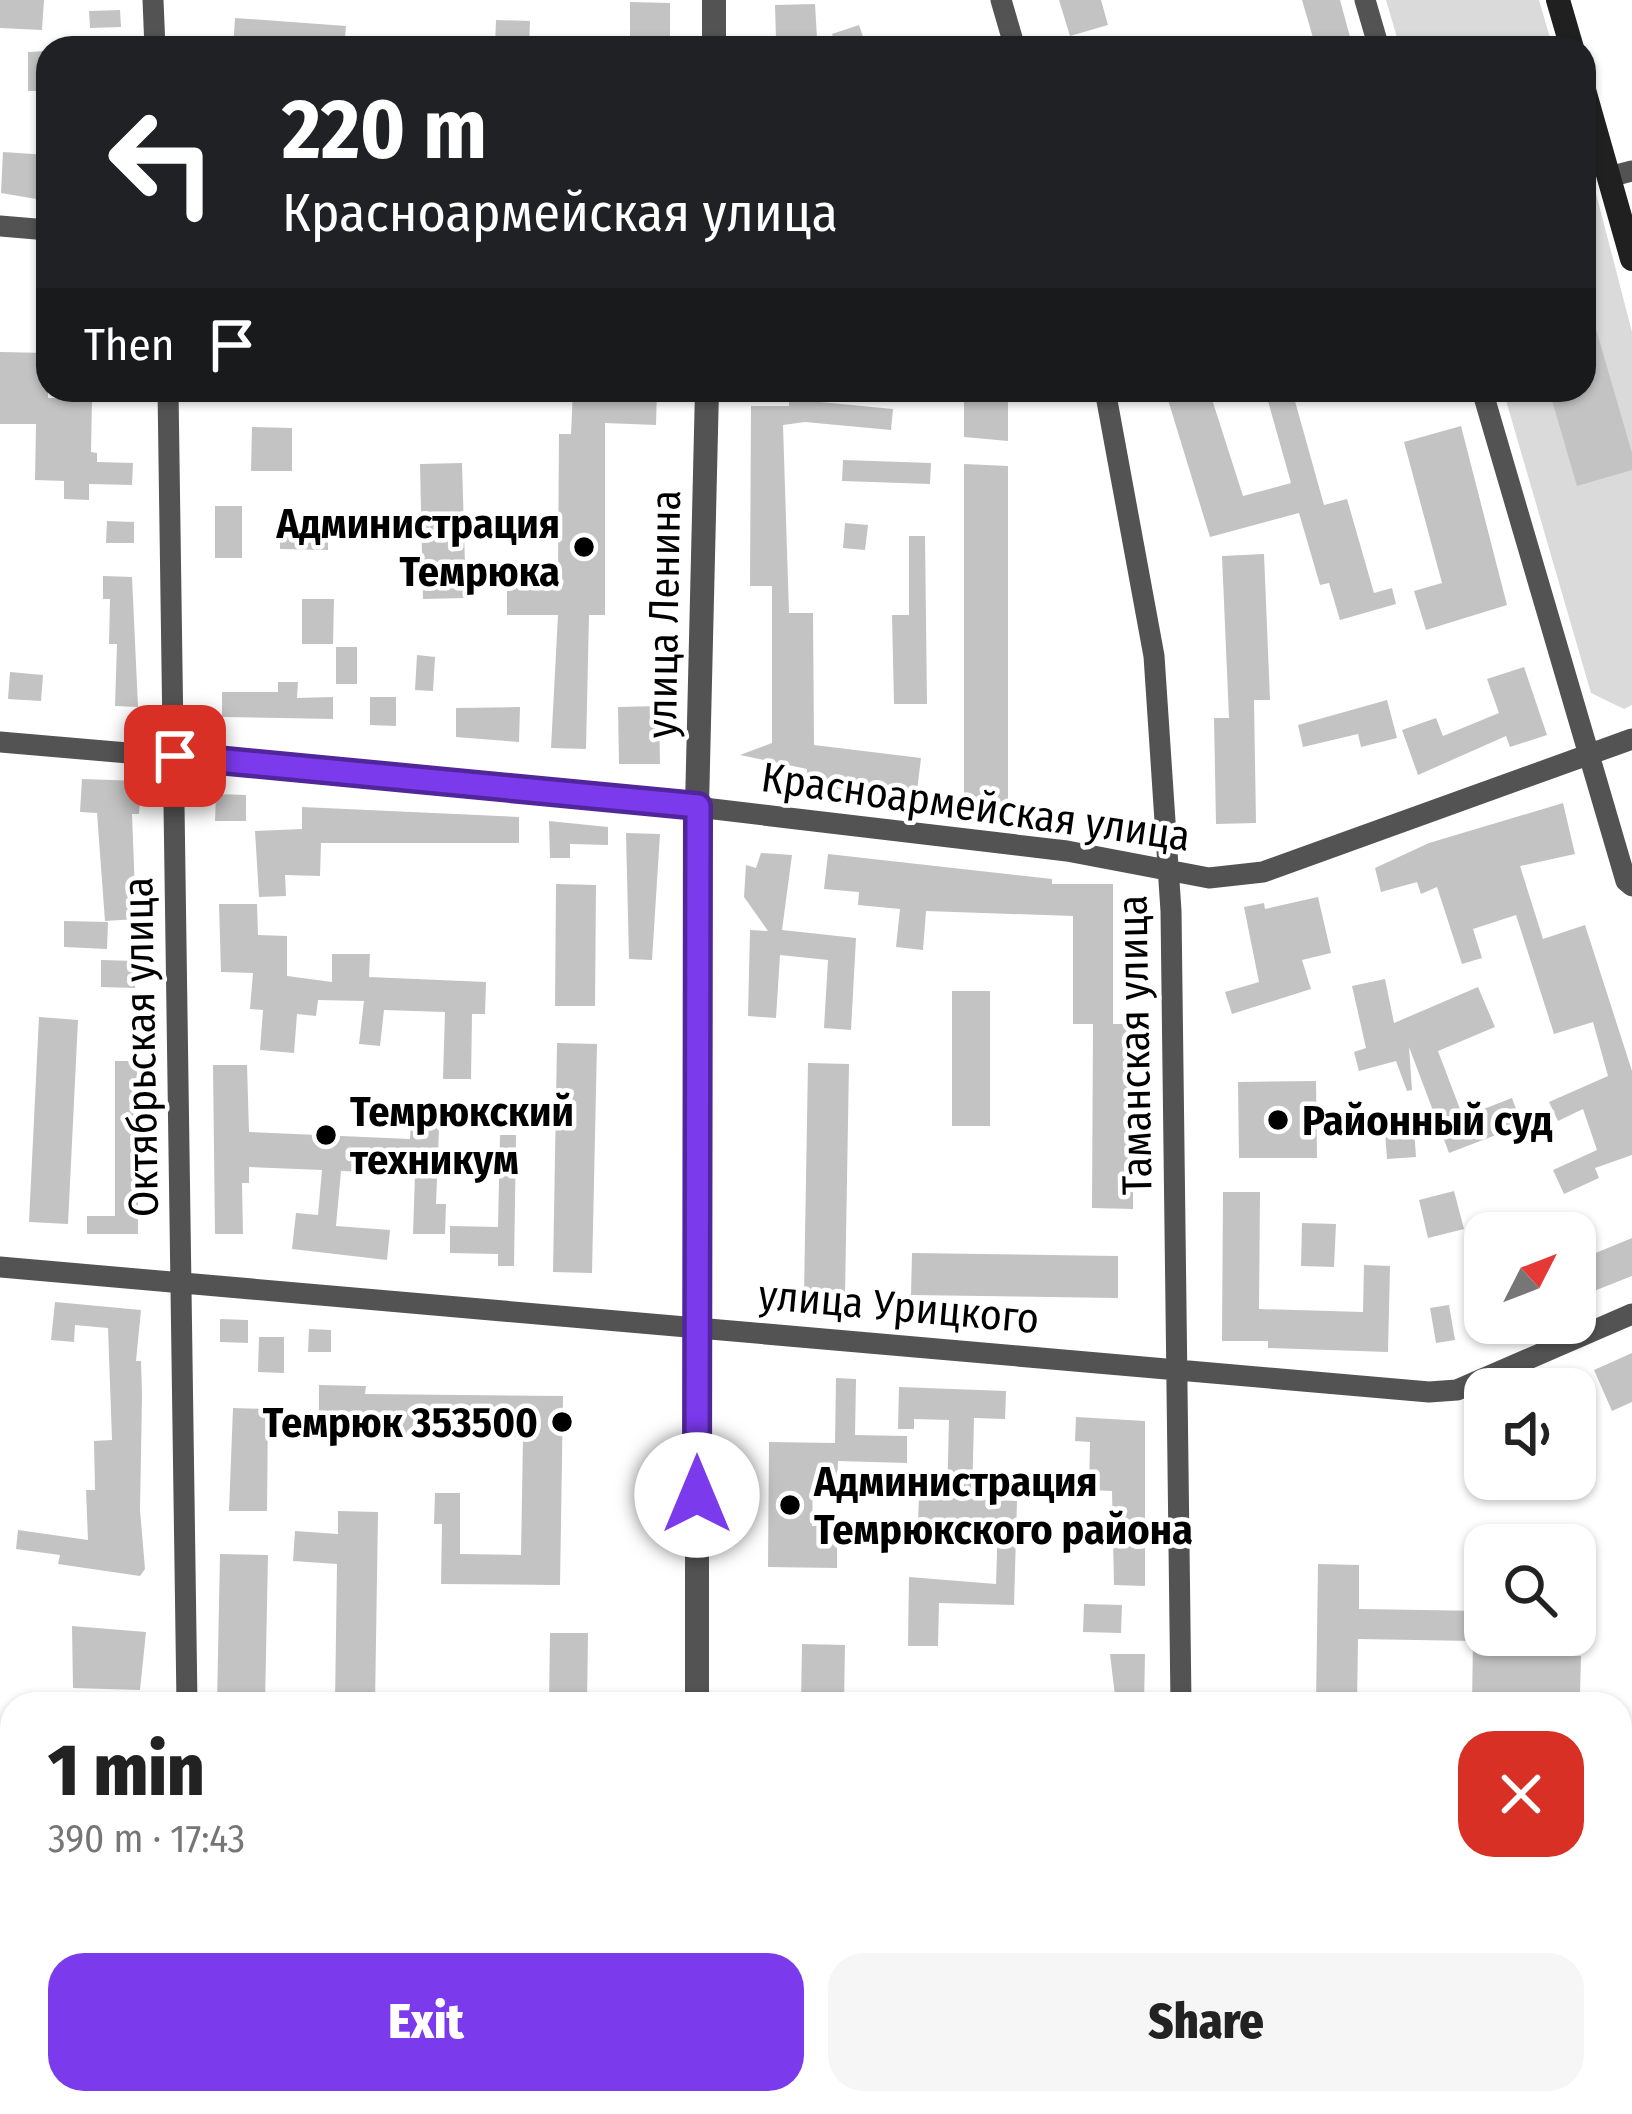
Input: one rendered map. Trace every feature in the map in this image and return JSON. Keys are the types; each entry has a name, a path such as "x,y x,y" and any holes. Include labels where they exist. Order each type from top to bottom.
{"main road":[{"path":"1558,0 1568,36"},
{"path":"1596,118 1620,174 1632,259"}],"street":[{"path":"153,0 154,36"},
{"path":"714,0 714,36"},
{"path":"1001,0 1012,36"},
{"path":"1365,0 1376,36"},
{"path":"0,226 36,229"},
{"name":"Октябрьская улица","path":"168,402 187,1692"},
{"name":"улица Ленина","path":"697,1692 698,806 707,402"},
{"name":"Таманская улица","path":"1107,402 1154,656 1169,871 1180,1372 1180,1692"},
{"path":"1486,402 1625,881 1632,886"},
{"name":"Красноармейская улица","path":"0,742 698,806 1067,851 1209,878 1263,872 1632,739"},
{"name":"улица Урицкого","path":"0,1267 697,1325 1180,1372 1457,1390 1632,1314"}],"shaded area":[{"path":"1386,0 1539,0 1550,36 1396,36"},
{"path":"1596,193 1632,332 1632,705 1624,709 1591,693 1506,402 1596,402"}],"building":[{"path":"0,0 44,0 42,30 0,28"},
{"path":"1059,0 1101,0 1108,25 1070,36"},
{"path":"1302,0 1340,0 1350,36 1312,36"},
{"path":"630,2 670,3 670,36 630,36"},
{"path":"815,4 817,36 776,36 775,5"},
{"path":"120,10 121,27 90,28 89,11"},
{"path":"235,18 346,26 345,36 234,36"},
{"path":"496,20 530,21 529,36 495,36"},
{"path":"859,25 863,36 833,36"},
{"path":"28,52 36,52 36,91 28,91"},
{"path":"3,152 36,154 36,199 1,193"},
{"path":"1596,329 1632,453 1632,470 1577,486 1552,402 1596,402"},
{"path":"0,352 36,353 36,402 92,402 91,452 97,453 97,462 133,463 132,485 89,484 89,500 64,499 64,481 35,480 36,424 0,424"},
{"path":"572,402 657,402 656,425 605,423 605,615 589,615 586,749 551,748 558,615 507,615 507,576 558,577 559,434 571,434"},
{"path":"789,402 820,402 893,409 891,430 805,422 783,425 789,613 813,613 814,745 921,758 916,799 806,785 807,769 740,755 772,743 772,586 750,586 751,406 789,406"},
{"path":"964,402 1008,402 1008,441 964,437"},
{"path":"1169,402 1213,402 1243,496 1291,483 1268,402 1295,402 1324,505 1347,499 1374,593 1392,588 1396,604 1340,620 1329,583 1320,585 1299,513 1210,537"},
{"path":"1461,426 1507,605 1426,630 1414,591 1442,583 1404,442"},
{"path":"252,427 292,428 292,471 251,471"},
{"path":"843,460 931,463 930,484 842,481"},
{"path":"462,463 466,598 423,599 420,464"},
{"path":"964,464 1008,466 1008,810 964,810"},
{"path":"215,506 242,506 242,558 215,558"},
{"path":"280,518 328,518 328,550 280,549"},
{"path":"107,521 134,522 134,543 106,543"},
{"path":"845,523 868,525 865,550 843,548"},
{"path":"909,536 925,536 927,704 894,704 892,615 909,615"},
{"path":"1264,554 1270,700 1254,700 1256,823 1216,824 1214,718 1229,718 1222,556"},
{"path":"103,576 132,577 138,707 115,706 117,644 109,644 110,599 103,599"},
{"path":"302,599 334,599 333,644 302,644"},
{"path":"336,647 357,647 357,684 336,684"},
{"path":"417,655 435,657 433,691 415,690"},
{"path":"1524,667 1547,735 1510,747 1506,736 1418,775 1402,730 1436,718 1443,736 1499,713 1487,679"},
{"path":"10,672 43,675 41,701 8,699"},
{"path":"278,682 298,682 297,698 333,697 333,719 222,717 222,692 278,692"},
{"path":"370,697 396,697 396,726 370,725"},
{"path":"1387,700 1397,738 1361,747 1358,734 1303,747 1298,725"},
{"path":"659,706 660,764 619,764 618,707"},
{"path":"520,707 519,742 456,737 456,708"},
{"path":"82,779 141,781 139,814 132,814 136,919 105,921 97,813 80,812"},
{"path":"216,794 246,795 246,821 215,821"},
{"path":"1563,803 1575,854 1520,866 1543,939 1585,925 1632,1071 1632,1155 1595,1168 1599,1178 1564,1194 1553,1170 1597,1150 1583,1109 1558,1121 1549,1102 1608,1076 1593,1022 1554,1034 1516,915 1473,929 1482,958 1462,964 1437,887 1421,894 1417,882 1381,892 1375,868 1429,843"},
{"path":"302,807 519,817 519,843 321,843 320,876 285,875 286,896 259,897 255,831 302,829"},
{"path":"549,821 608,827 608,845 570,844 570,858 550,858"},
{"path":"626,833 660,834 652,960 629,959"},
{"path":"761,853 792,855 782,930 856,938 851,1030 824,1028 828,960 780,955 776,1018 748,1016 750,930 768,931 744,897 746,865 756,868"},
{"path":"828,854 1052,879 1052,884 1113,884 1113,1024 1133,1024 1133,1209 1092,1208 1093,1024 1073,1024 1073,916 926,911 923,950 896,947 900,909 858,905 859,892 824,889"},
{"path":"556,884 596,885 595,1006 555,1006"},
{"path":"1318,897 1331,953 1302,960 1311,989 1232,1014 1225,992 1259,982 1244,907 1264,903 1265,909"},
{"path":"219,904 257,904 258,935 287,936 287,976 332,982 332,954 370,954 369,977 486,982 485,1014 472,1014 471,1079 443,1079 445,1012 384,1010 380,1046 359,1044 364,1001 318,1000 316,1016 297,1014 294,1053 260,1050 263,1010 250,1009 253,973 221,972"},
{"path":"64,921 108,922 107,949 64,947"},
{"path":"101,960 135,961 135,988 101,987"},
{"path":"1385,979 1394,1023 1478,987 1495,1027 1438,1051 1463,1117 1512,1098 1522,1125 1449,1153 1409,1047 1412,1090 1407,1091 1396,1061 1359,1071 1354,1052 1366,1048 1352,986"},
{"path":"952,991 990,991 990,1126 952,1126"},
{"path":"39,1017 78,1020 68,1224 29,1222"},
{"path":"557,1043 597,1044 592,1273 553,1272"},
{"path":"115,1061 137,1061 138,1234 87,1234 87,1216 115,1216"},
{"path":"808,1063 849,1064 845,1296 804,1295"},
{"path":"213,1065 247,1065 249,1132 410,1139 412,1103 440,1104 436,1204 446,1204 445,1234 413,1234 415,1174 341,1171 336,1226 390,1230 387,1260 292,1249 296,1213 318,1215 322,1170 249,1167 249,1183 242,1183 243,1234 215,1234"},
{"name":"Районный суд","path":"1316,1081 1317,1158 1239,1158 1238,1082"},
{"path":"1414,1129 1416,1157 1387,1159 1385,1131"},
{"path":"500,1135 516,1135 514,1266 498,1266 498,1254 450,1253 450,1226 498,1227"},
{"path":"1454,1191 1464,1229 1428,1238 1419,1200"},
{"path":"1223,1192 1260,1192 1259,1309 1363,1312 1364,1265 1390,1266 1388,1352 1268,1348 1268,1341 1222,1341"},
{"path":"1302,1223 1336,1224 1334,1267 1301,1266"},
{"path":"1632,1238 1632,1276 1596,1290 1596,1253"},
{"path":"912,1253 1118,1256 1118,1298 911,1295"},
{"path":"55,1302 141,1310 136,1361 141,1361 140,1510 145,1569 140,1576 58,1564 60,1555 16,1549 18,1530 88,1540 86,1490 95,1490 94,1441 112,1440 108,1328 75,1325 74,1342 51,1340"},
{"path":"1449,1305 1455,1340 1436,1343 1430,1308"},
{"path":"220,1319 248,1320 248,1343 220,1342"},
{"path":"309,1329 331,1330 331,1352 308,1352"},
{"path":"259,1337 284,1337 284,1373 258,1372"},
{"path":"1632,1353 1632,1402 1612,1411 1596,1369"},
{"name":"Администрация Темрюкского района","path":"836,1378 856,1379 855,1435 907,1436 907,1463 838,1461 837,1484 813,1483 812,1526 837,1526 837,1568 768,1567 769,1442 835,1443"},
{"path":"319,1385 366,1386 365,1394 563,1396 560,1585 441,1584 442,1524 434,1524 435,1493 460,1493 460,1554 521,1555 523,1437 378,1434 379,1424 319,1423"},
{"path":"899,1387 1006,1391 1005,1419 974,1418 972,1499 1017,1501 1014,1605 939,1603 938,1646 908,1646 909,1577 996,1584 998,1522 918,1520 919,1498 947,1499 949,1420 914,1419 914,1429 898,1429"},
{"path":"233,1408 268,1409 267,1511 229,1511"},
{"path":"1076,1417 1145,1421 1145,1586 1114,1585 1112,1491 1089,1490 1090,1442 1075,1441"},
{"path":"338,1511 378,1512 375,1692 335,1692 337,1564 293,1561 295,1531 338,1534"},
{"path":"220,1554 268,1555 265,1692 217,1692"},
{"path":"1318,1564 1359,1565 1359,1609 1464,1611 1464,1641 1358,1639 1357,1692 1316,1692"},
{"path":"1084,1604 1122,1605 1121,1633 1083,1632"},
{"path":"72,1626 146,1632 140,1690 73,1688"},
{"path":"550,1633 588,1633 587,1692 549,1692"},
{"path":"802,1644 845,1645 844,1692 801,1692"},
{"path":"1110,1654 1145,1654 1144,1692 1115,1692"},
{"path":"1473,1656 1581,1656 1580,1692 1472,1692"}],"place":[{"name":"Администрация Темрюка","path":"584,547"},
{"name":"Районный суд","path":"1278,1120"},
{"name":"Темрюкский техникум","path":"326,1135"},
{"name":"Темрюк 353500","path":"562,1422"},
{"name":"Администрация Темрюкского района","path":"790,1505"}],"route":[{"path":"175,756 698,806 697,1495"}]}
